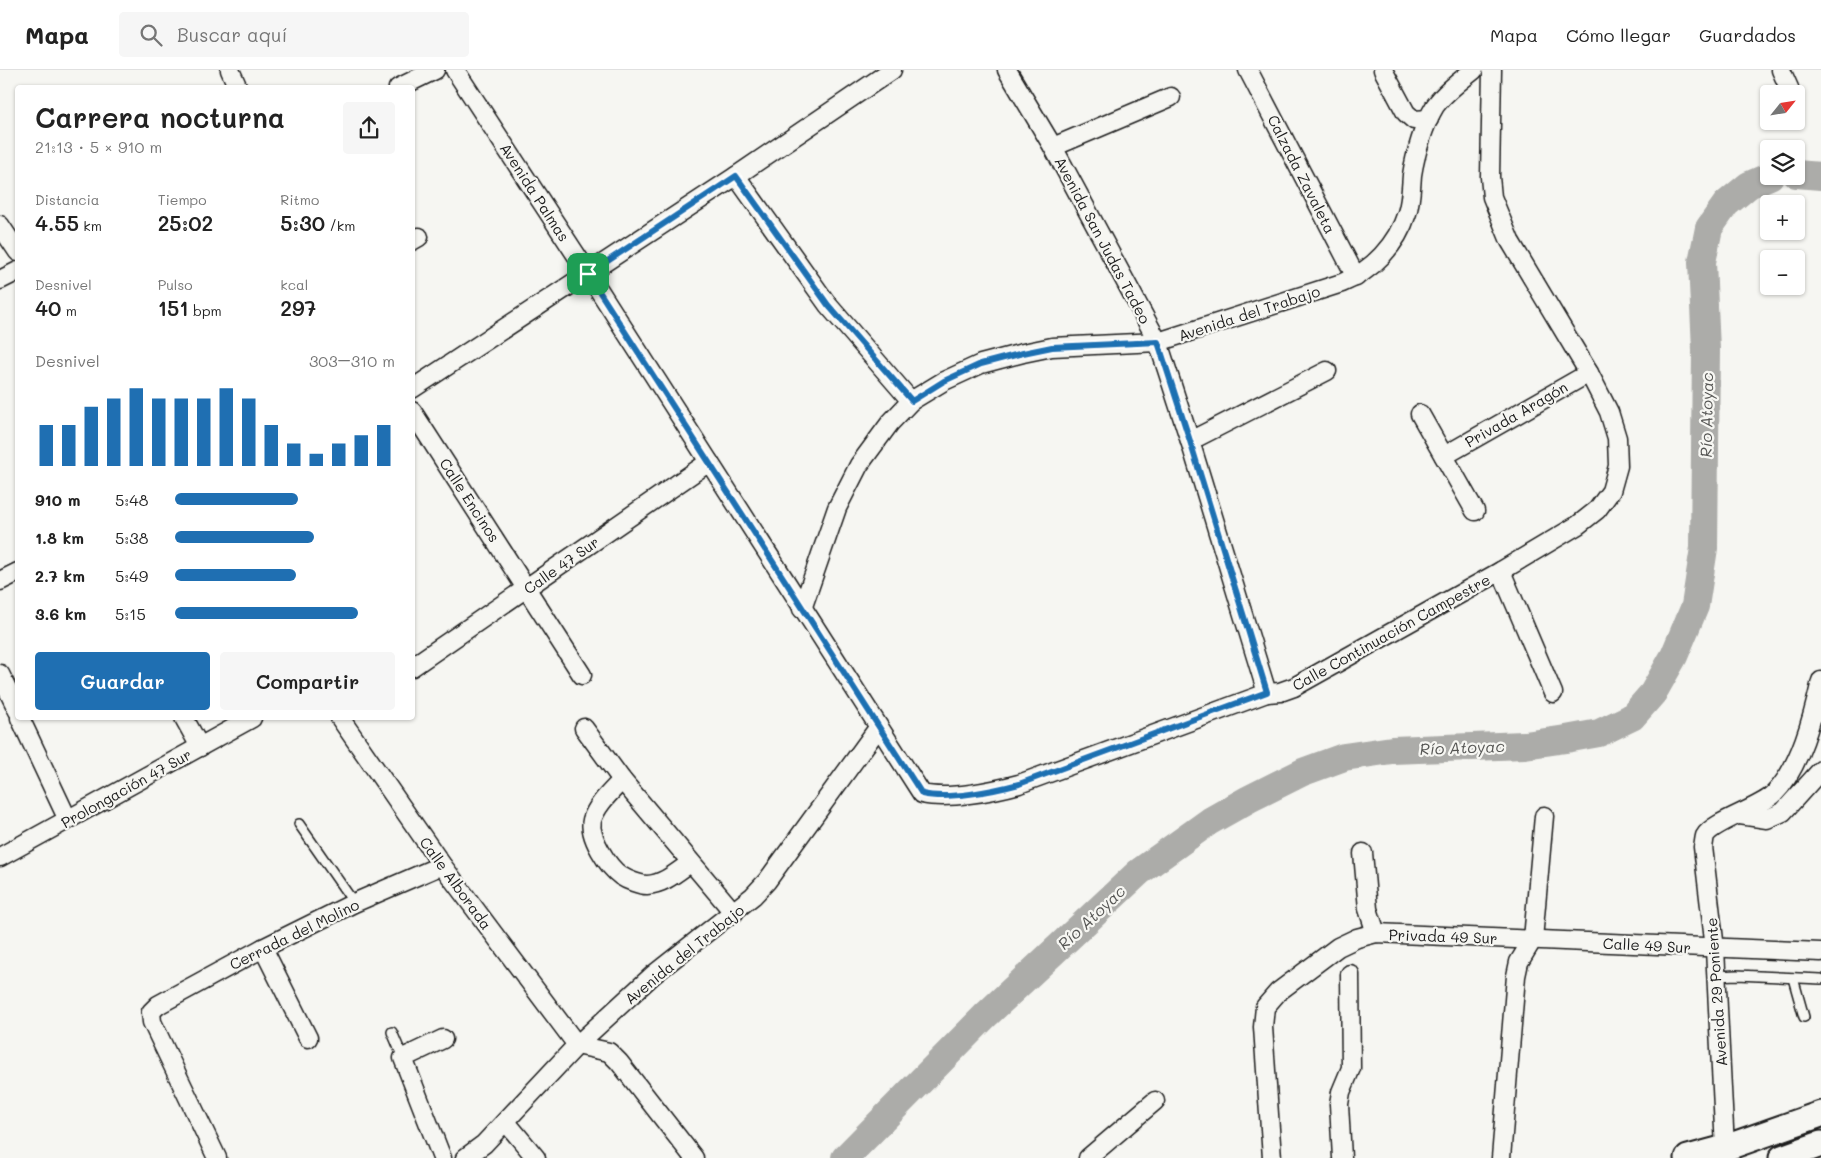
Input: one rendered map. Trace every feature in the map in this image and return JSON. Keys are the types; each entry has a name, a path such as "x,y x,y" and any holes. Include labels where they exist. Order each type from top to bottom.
{"main road":[{"path":"1688,1158 1716,1153 1821,1114"},
{"path":"1782,1158 1821,1144"}],"street":[{"path":"230,70 237,85"},
{"path":"404,85 435,70"},
{"name":"Avenida Palmas","path":"455,70 922,794"},
{"path":"415,387 736,176 892,70"},
{"name":"Avenida San Judas Tadeo","path":"1006,70 1053,147 1158,342 1274,692"},
{"name":"Calzada Zavaleta","path":"1248,70 1356,277"},
{"path":"1383,70 1406,112 1414,120 1429,119"},
{"name":"Avenida del Trabajo","path":"802,609 837,508 859,465 890,424 912,401 944,381 981,364 1052,347 1158,342 1356,277 1376,263 1398,233 1407,213 1415,158 1435,107 1444,95 1474,70"},
{"name":"Calle Continuación Campestre","path":"922,794 935,797 1002,789 1294,686 1502,571 1578,525 1597,510 1611,491 1618,466 1617,438 1609,412 1589,373 1510,242 1492,197 1490,177 1492,70"},
{"path":"1781,70 1788,85"},
{"path":"1053,147 1171,97"},
{"path":"736,176 828,305 912,401"},
{"path":"0,225 15,248"},
{"path":"0,280 15,272"},
{"path":"1190,441 1327,371"},
{"name":"Privada Aragón","path":"1444,456 1589,373"},
{"path":"1420,414 1475,511"},
{"name":"Calle Encinos","path":"415,416 582,675"},
{"name":"Calle 47 Sur","path":"415,665 709,462"},
{"name":"Calle Continuación Campestre","path":"1502,571 1553,693"},
{"path":"0,581 15,574"},
{"path":"0,674 15,705"},
{"path":"1740,815 1772,796 1785,781 1807,734 1821,681"},
{"path":"21,720 68,820"},
{"path":"185,720 200,747"},
{"name":"Prolongación 47 Sur","path":"0,857 248,720"},
{"name":"Calle Alborada","path":"341,720 442,865 577,1046"},
{"path":"584,728 622,780 734,912"},
{"name":"Avenida del Trabajo","path":"465,1158 484,1144 577,1046 653,975 734,912 768,881 878,728"},
{"path":"1740,815 1767,820 1783,812 1821,770"},
{"path":"622,780 597,808 591,822 595,842 606,859 621,876 644,885 660,883 690,862"},
{"name":"Avenida 29 Poniente","path":"1716,1153 1715,949 1703,847 1705,835 1713,827 1740,815"},
{"path":"1501,1158 1516,976 1519,962 1533,939 1544,816"},
{"name":"Privada 49 Sur","path":"1363,853 1368,908 1376,934 1533,939"},
{"name":"Cerrada del Molino","path":"215,1158 152,1022 151,1012 158,1005 263,948 354,903 442,865"},
{"path":"1272,1158 1263,1027 1265,1007 1278,992 1338,947 1357,938 1376,934"},
{"name":"Calle 49 Sur","path":"1533,939 1715,949 1821,952"},
{"path":"263,948 308,1038"},
{"path":"1342,1158 1339,1104 1341,1092 1351,1068 1350,974"},
{"path":"442,1158 403,1058 443,1039"},
{"path":"577,1046 609,1052 619,1062 694,1158"},
{"path":"1093,1158 1155,1101"},
{"path":"506,1122 536,1158"}],"lane":[{"path":"299,824 354,903"},
{"path":"1716,976 1737,975 1821,979"},
{"path":"1794,978 1804,1017"},
{"path":"392,1032 403,1058"}],"waterway":[{"name":"Río Atoyac","path":"1805,175 1821,176"},
{"name":"Río Atoyac","path":"845,1158 985,1016 1139,872 1210,821 1249,799 1303,772 1344,757 1392,750 1525,745 1599,733 1632,717 1653,693 1674,656 1695,606 1704,548 1706,350 1702,262 1709,228 1726,204 1749,185 1760,180"}],"route":[{"path":"736,176 828,305 912,401 944,381 981,364 1023,353 1052,347 1158,342 1267,692 1019,784 1002,789 935,797 922,794 588,274 736,176"}]}
